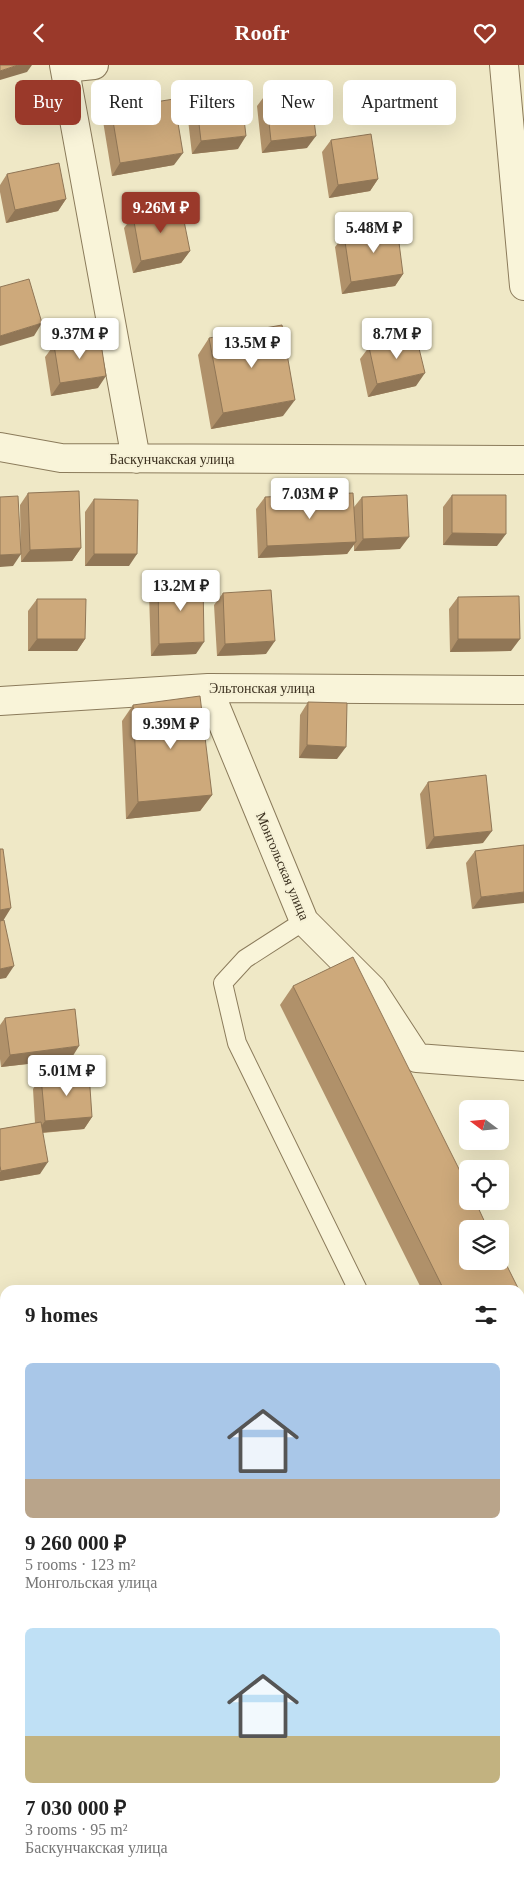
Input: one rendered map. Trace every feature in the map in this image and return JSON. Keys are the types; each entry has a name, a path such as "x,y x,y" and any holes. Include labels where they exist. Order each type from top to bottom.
{"street":[{"path":"94,65 64,66 136,459"},
{"path":"511,66 524,287"},
{"name":"Баскунчакская улица","path":"0,447 61,458 524,460"},
{"name":"Эльтонская улица","path":"0,701 208,688 524,690"},
{"name":"Монгольская улица","path":"208,688 304,921 372,989 417,1058 524,1066"}],"lane":[{"path":"304,921 245,959 223,983 237,1043 356,1285"}],"building":[{"path":"0,65 18,65 0,71"},
{"path":"171,99 171,125 178,125 183,153 120,163 114,125 161,125 161,101"},
{"path":"199,125 245,125 246,136 201,141"},
{"path":"269,125 315,125 316,136 271,141"},
{"path":"371,134 378,179 338,185 331,140"},
{"path":"59,163 66,199 15,210 7,174"},
{"path":"181,206 190,251 141,261 133,216"},
{"path":"397,227 403,274 351,282 344,235"},
{"path":"29,279 42,323 0,336 0,287"},
{"path":"282,325 295,400 223,413 209,338"},
{"path":"416,336 425,373 377,384 369,347"},
{"path":"100,337 106,376 60,383 54,345"},
{"path":"79,491 81,548 30,550 28,493"},
{"path":"353,493 356,542 267,546 265,497"},
{"path":"407,495 409,537 363,539 362,497"},
{"path":"452,495 506,495 506,534 452,533"},
{"path":"18,496 21,554 0,555 0,497"},
{"path":"94,499 138,500 137,554 94,554"},
{"path":"203,581 204,642 159,644 158,582"},
{"path":"271,590 275,641 225,644 223,593"},
{"path":"519,596 520,639 458,639 458,597"},
{"path":"37,599 86,599 85,639 37,639"},
{"path":"200,696 212,795 138,802 133,705"},
{"path":"308,702 347,703 346,747 307,745"},
{"path":"486,775 492,831 434,837 428,782"},
{"path":"524,845 524,892 481,897 475,851"},
{"path":"0,849 3,849 11,908 0,910"},
{"path":"4,920 14,966 0,969 0,921"},
{"path":"353,957 459,1169 459,1210 479,1210 484,1220 459,1220 459,1270 509,1270 516,1285 442,1285 293,986"},
{"path":"75,1009 79,1046 10,1055 5,1018"},
{"path":"89,1073 92,1117 45,1121 41,1077"},
{"path":"41,1122 48,1162 1,1171 0,1129"}]}
